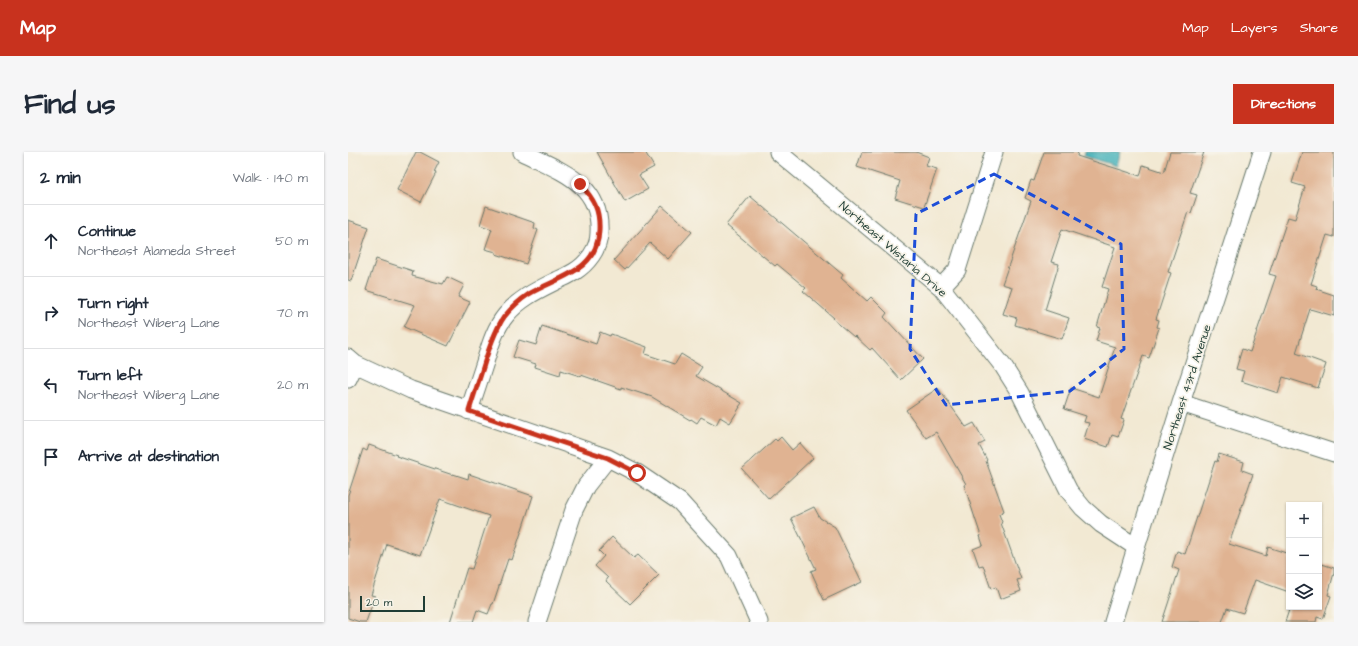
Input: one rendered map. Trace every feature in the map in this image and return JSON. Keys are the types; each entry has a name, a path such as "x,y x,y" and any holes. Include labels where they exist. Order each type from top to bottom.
{"street":[{"path":"469,411 494,335 505,316 517,303 530,294 574,272 586,263 596,249 599,236 600,219 595,203 585,189 568,175 522,152"},
{"name":"Northeast Wistaria Drive","path":"778,152 941,288 1003,366 1020,393 1069,491 1083,508 1101,524 1136,547"},
{"path":"941,288 956,270 994,152"},
{"name":"Northeast 43rd Avenue","path":"1113,622 1181,403 1262,152"},
{"path":"350,367 469,411 608,458 637,473 680,502 729,556 759,622"},
{"path":"1181,403 1334,453"},
{"path":"537,622 574,510 586,486 608,458"}],"highlighted area":[{"path":"994,174 1121,244 1124,349 1070,391 946,405 910,349 916,214"}],"water":[{"path":"1085,152 1120,152 1116,166 1084,156"}],"building":[{"path":"416,152 420,152 439,162 434,172 436,173 421,202 397,190"},
{"path":"597,152 645,152 654,167 639,175 648,189 625,202"},
{"path":"862,152 916,152 929,157 926,166 937,169 924,207 895,198 900,181 857,167"},
{"path":"1044,152 1078,152 1077,156 1140,176 1143,165 1164,172 1170,152 1204,152 1190,193 1197,195 1191,213 1188,212 1168,272 1171,273 1156,319 1159,320 1157,327 1159,328 1149,358 1143,356 1121,419 1124,420 1118,437 1112,435 1108,447 1084,439 1089,423 1084,422 1086,416 1064,409 1071,388 1099,397 1115,347 1096,341 1100,328 1097,327 1108,289 1102,287 1115,247 1062,229 1051,262 1059,264 1045,310 1069,318 1062,339 1015,325 1017,318 1003,314 1012,287 1002,284 1031,201 1025,198 1031,180 1034,181"},
{"path":"1302,152 1334,152 1334,237 1327,235 1311,284 1317,286 1316,289 1334,295 1334,316 1310,309 1296,353 1326,364 1318,388 1283,377 1278,393 1241,381 1244,371 1236,369 1242,349 1250,352 1276,276 1269,274 1288,217 1295,219 1305,187 1292,183"},
{"path":"750,196 843,275 841,278 867,301 871,297 887,313 884,317 923,359 901,380 872,348 870,350 855,336 854,337 803,291 806,288 777,264 775,266 726,225"},
{"path":"486,206 535,223 534,228 538,230 526,264 485,249 492,229 480,225"},
{"path":"662,206 692,232 668,259 650,243 625,270 614,260"},
{"path":"348,220 369,227 351,281 348,280"},
{"path":"376,259 413,271 412,276 443,284 447,277 464,285 458,297 470,302 448,346 404,327 415,305 366,290"},
{"path":"542,326 596,344 600,332 610,336 611,334 647,347 645,354 675,364 681,354 702,367 696,376 742,403 730,423 720,417 716,425 701,417 697,423 652,397 561,370 560,375 535,367 536,364 513,357 519,340 536,345"},
{"path":"938,388 966,427 974,423 985,442 979,445 987,460 986,461 1004,511 999,514 1001,523 1021,579 1017,580 1021,591 1000,599 996,587 991,589 983,565 979,566 973,549 983,545 964,485 966,484 936,432 926,438 906,410"},
{"path":"781,437 792,450 800,443 813,458 769,499 742,469 775,439 777,441"},
{"path":"369,445 397,455 396,456 453,475 468,479 469,474 533,496 512,560 508,559 493,604 488,614 477,610 473,622 450,622 467,568 472,569 489,516 440,499 420,555 387,544 371,595 375,596 366,622 360,622 348,618 348,495 363,449 367,451"},
{"path":"1219,454 1244,462 1242,470 1253,474 1229,544 1266,556 1268,547 1286,553 1286,591 1255,580 1243,613 1227,608 1222,622 1162,622 1179,570 1172,567 1177,551 1185,554 1215,461 1217,462"},
{"path":"814,507 820,518 835,527 862,582 824,600 811,571 816,569 791,518"},
{"path":"612,537 634,558 638,555 659,575 630,604 606,581 608,578 595,566 604,556 599,551"},
{"path":"1322,564 1334,568 1328,595 1331,596 1323,619 1317,617 1316,622 1285,622 1289,610 1322,610"}],"route":[{"path":"580,184 589,193 595,203 600,219 599,236 596,249 586,263 574,272 530,294 517,303 505,316 494,335 469,411 608,458 637,473"}]}
